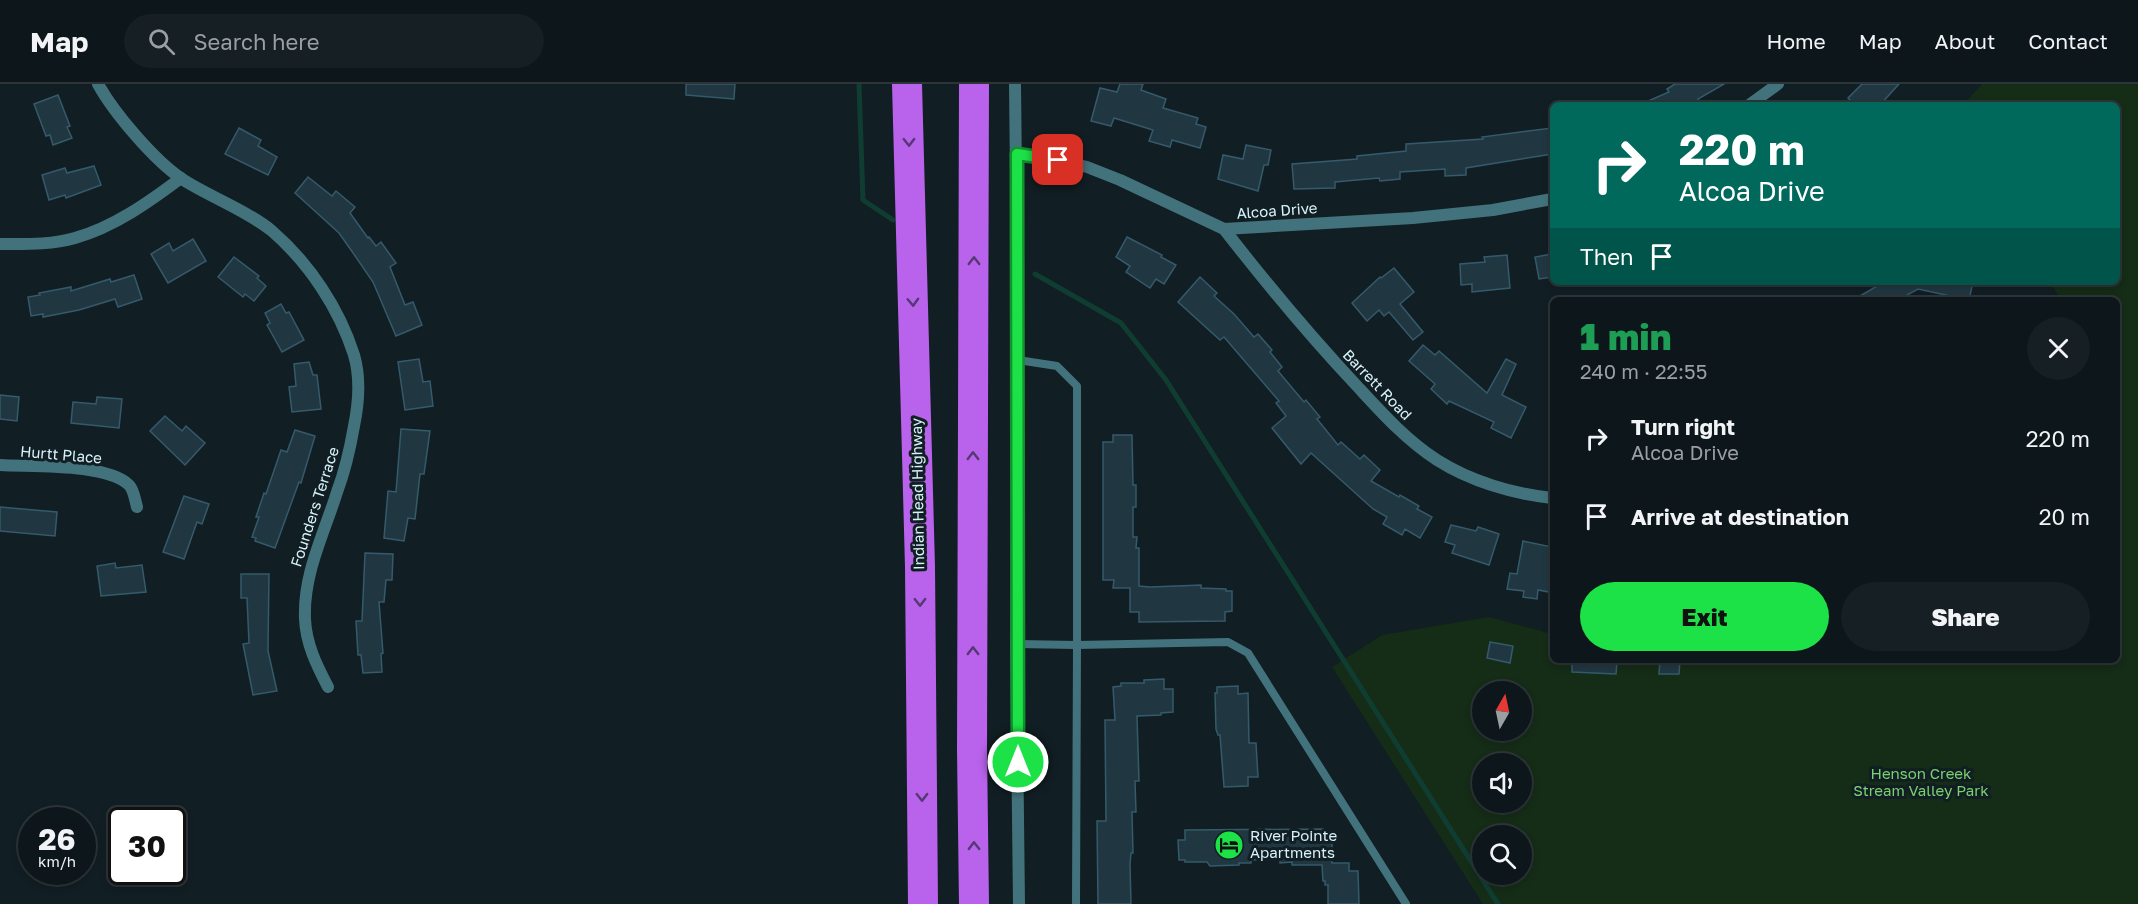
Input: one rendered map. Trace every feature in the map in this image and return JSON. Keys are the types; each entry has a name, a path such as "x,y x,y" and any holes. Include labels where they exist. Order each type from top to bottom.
{"highway":[{"name":"Indian Head Highway","path":"907,84 920,567 924,904"},
{"path":"974,84 972,750 974,904"}],"street":[{"name":"Founders Terrace","path":"98,84 156,157 181,178 270,230 295,254 313,274 332,305 354,354 359,392 351,444 337,494 318,543 306,589 305,620 308,638 315,661 328,687"},
{"path":"1015,84 1019,904"},
{"path":"1753,102 1778,84"},
{"name":"Alcoa Drive","path":"1017,154 1087,167 1147,192 1224,230 1413,218 1493,210 1550,199"},
{"path":"0,244 50,243 91,233 130,214 181,178"},
{"name":"Barrett Road","path":"1224,230 1331,358 1404,435 1435,459 1473,478 1497,486 1550,498"},
{"name":"Hurtt Place","path":"0,465 101,472 120,478 131,488 137,507"}],"lane":[{"path":"1018,360 1057,366 1077,386 1076,904"},
{"path":"1016,644 1228,642 1248,653 1406,904"}],"green space":[{"name":"Henson Creek Stream Valley Park","path":"1982,84 2138,84 2138,904 1483,904 1332,667 1382,635 1489,617 1550,633 1550,663 2120,663 2120,297 2059,297 2052,285 2120,285 2120,102 1966,102"}],"building":[{"path":"686,84 735,84 734,99 686,95"},
{"path":"1120,84 1143,84 1141,90 1166,99 1163,108 1198,118 1196,124 1206,127 1200,148 1172,140 1170,147 1149,141 1153,130 1114,118 1111,126 1091,121 1100,88 1117,92"},
{"path":"1675,84 1724,84 1698,99 1700,102 1646,102 1669,92 1667,89"},
{"path":"1862,84 1899,84 1883,102 1852,102 1848,98"},
{"path":"58,95 70,126 67,127 72,138 53,145 50,135 46,136 34,104"},
{"path":"239,128 261,140 258,146 277,157 268,175 225,154"},
{"path":"1550,128 1550,154 1466,168 1466,175 1445,176 1445,169 1400,172 1400,179 1380,181 1379,178 1335,182 1335,188 1294,189 1292,164 1357,159 1357,156 1406,151 1406,144 1483,139 1482,137"},
{"path":"1246,145 1271,150 1268,165 1264,165 1258,191 1218,179 1223,155 1243,159"},
{"path":"94,166 101,185 66,198 65,195 49,200 42,175 65,168 67,173"},
{"path":"308,177 332,196 336,191 355,207 350,213 368,238 376,246 381,242 396,263 390,267 405,305 413,302 422,325 396,336 373,282 339,233 295,193"},
{"path":"1127,237 1176,265 1164,284 1156,279 1150,288 1126,272 1130,266 1116,257"},
{"path":"193,239 206,261 168,283 151,254 169,243 173,251"},
{"path":"1550,254 1550,277 1539,279 1535,257"},
{"path":"1507,255 1510,288 1472,292 1472,284 1461,285 1460,264 1485,262 1484,257"},
{"path":"234,257 259,276 257,278 266,286 254,301 245,294 243,297 218,277"},
{"path":"1394,268 1414,292 1400,304 1423,332 1413,340 1389,312 1384,316 1379,310 1367,321 1352,303 1380,277"},
{"path":"134,275 142,299 118,307 115,299 79,310 43,317 43,314 31,316 28,297 71,287 71,291 110,279 111,282"},
{"path":"1200,277 1217,293 1214,296 1254,337 1258,334 1272,350 1270,352 1282,367 1278,371 1320,417 1317,419 1338,445 1341,442 1360,459 1364,455 1380,470 1371,481 1419,506 1417,509 1432,517 1420,538 1405,529 1402,535 1383,524 1387,517 1373,509 1311,453 1301,464 1272,428 1286,416 1276,403 1279,401 1224,337 1220,340 1178,302"},
{"path":"1879,285 1972,285 1970,297 1955,297 1918,289 1903,297 1858,297"},
{"path":"281,304 286,313 289,312 304,340 282,352 267,325 270,323 265,313"},
{"path":"1423,345 1435,355 1439,351 1487,393 1506,359 1516,364 1502,395 1526,407 1511,438 1491,428 1494,422 1449,401 1447,404 1431,389 1435,384 1409,361"},
{"path":"419,359 423,382 430,381 433,406 405,410 398,362"},
{"path":"309,362 313,375 317,375 321,409 292,412 289,387 296,386 294,364"},
{"path":"0,395 19,397 17,421 0,419"},
{"path":"97,397 122,399 119,428 71,423 73,402 96,404"},
{"path":"165,416 182,431 186,426 205,443 185,465 150,431"},
{"path":"401,429 430,431 424,474 420,474 415,519 408,518 404,541 384,538 388,491 396,492"},
{"path":"295,430 315,436 301,483 299,482 275,548 255,541 256,538 252,537 264,493 266,494 281,450 287,452"},
{"path":"1113,435 1132,435 1133,485 1136,485 1133,537 1137,537 1136,548 1139,548 1139,586 1201,585 1201,588 1232,591 1232,611 1225,612 1225,621 1139,622 1139,612 1130,612 1130,588 1113,588 1114,580 1103,580 1103,442 1113,442"},
{"path":"184,496 209,504 202,524 197,522 184,559 163,552"},
{"path":"0,507 57,512 55,536 0,531"},
{"path":"1451,525 1476,531 1478,527 1499,534 1489,565 1452,553 1455,545 1445,542"},
{"path":"1523,541 1550,547 1549,592 1538,590 1537,599 1523,597 1524,591 1507,589 1510,573 1517,574"},
{"path":"365,553 393,554 392,580 386,580 384,602 379,602 383,653 381,654 382,672 363,673 361,655 358,655 356,621 362,621"},
{"path":"115,563 116,568 142,565 146,592 101,596 97,566"},
{"path":"241,574 269,574 268,651 277,691 253,695 243,644 249,643 247,598 241,598"},
{"path":"1490,642 1513,646 1510,663 1487,658"},
{"path":"1572,663 1617,663 1616,674 1572,672"},
{"path":"1660,663 1680,663 1679,674 1659,674"},
{"path":"1164,679 1164,689 1173,689 1173,712 1137,716 1139,781 1135,781 1136,812 1132,812 1131,904 1098,904 1097,821 1106,821 1105,720 1115,720 1113,687 1121,686 1121,683 1144,683 1144,680"},
{"path":"1238,686 1238,694 1248,693 1249,743 1256,743 1258,777 1248,777 1248,786 1224,787 1220,735 1216,729 1215,693 1217,693 1217,687"},
{"path":"1323,829 1323,839 1332,839 1332,863 1349,863 1349,871 1358,871 1359,904 1328,904 1328,885 1325,885 1323,881 1322,865 1292,865 1292,862 1280,863 1280,859 1251,860 1251,863 1239,863 1239,865 1210,866 1207,862 1179,860 1178,840 1185,840 1185,830"}],"waterway":[{"path":"859,84 863,200 893,220"},
{"path":"1035,274 1121,323 1166,380 1498,904"}],"place":[{"name":"River Pointe Apartments","path":"1229,845"}],"route":[{"path":"1018,762 1016,644 1017,154 1058,160"}]}
